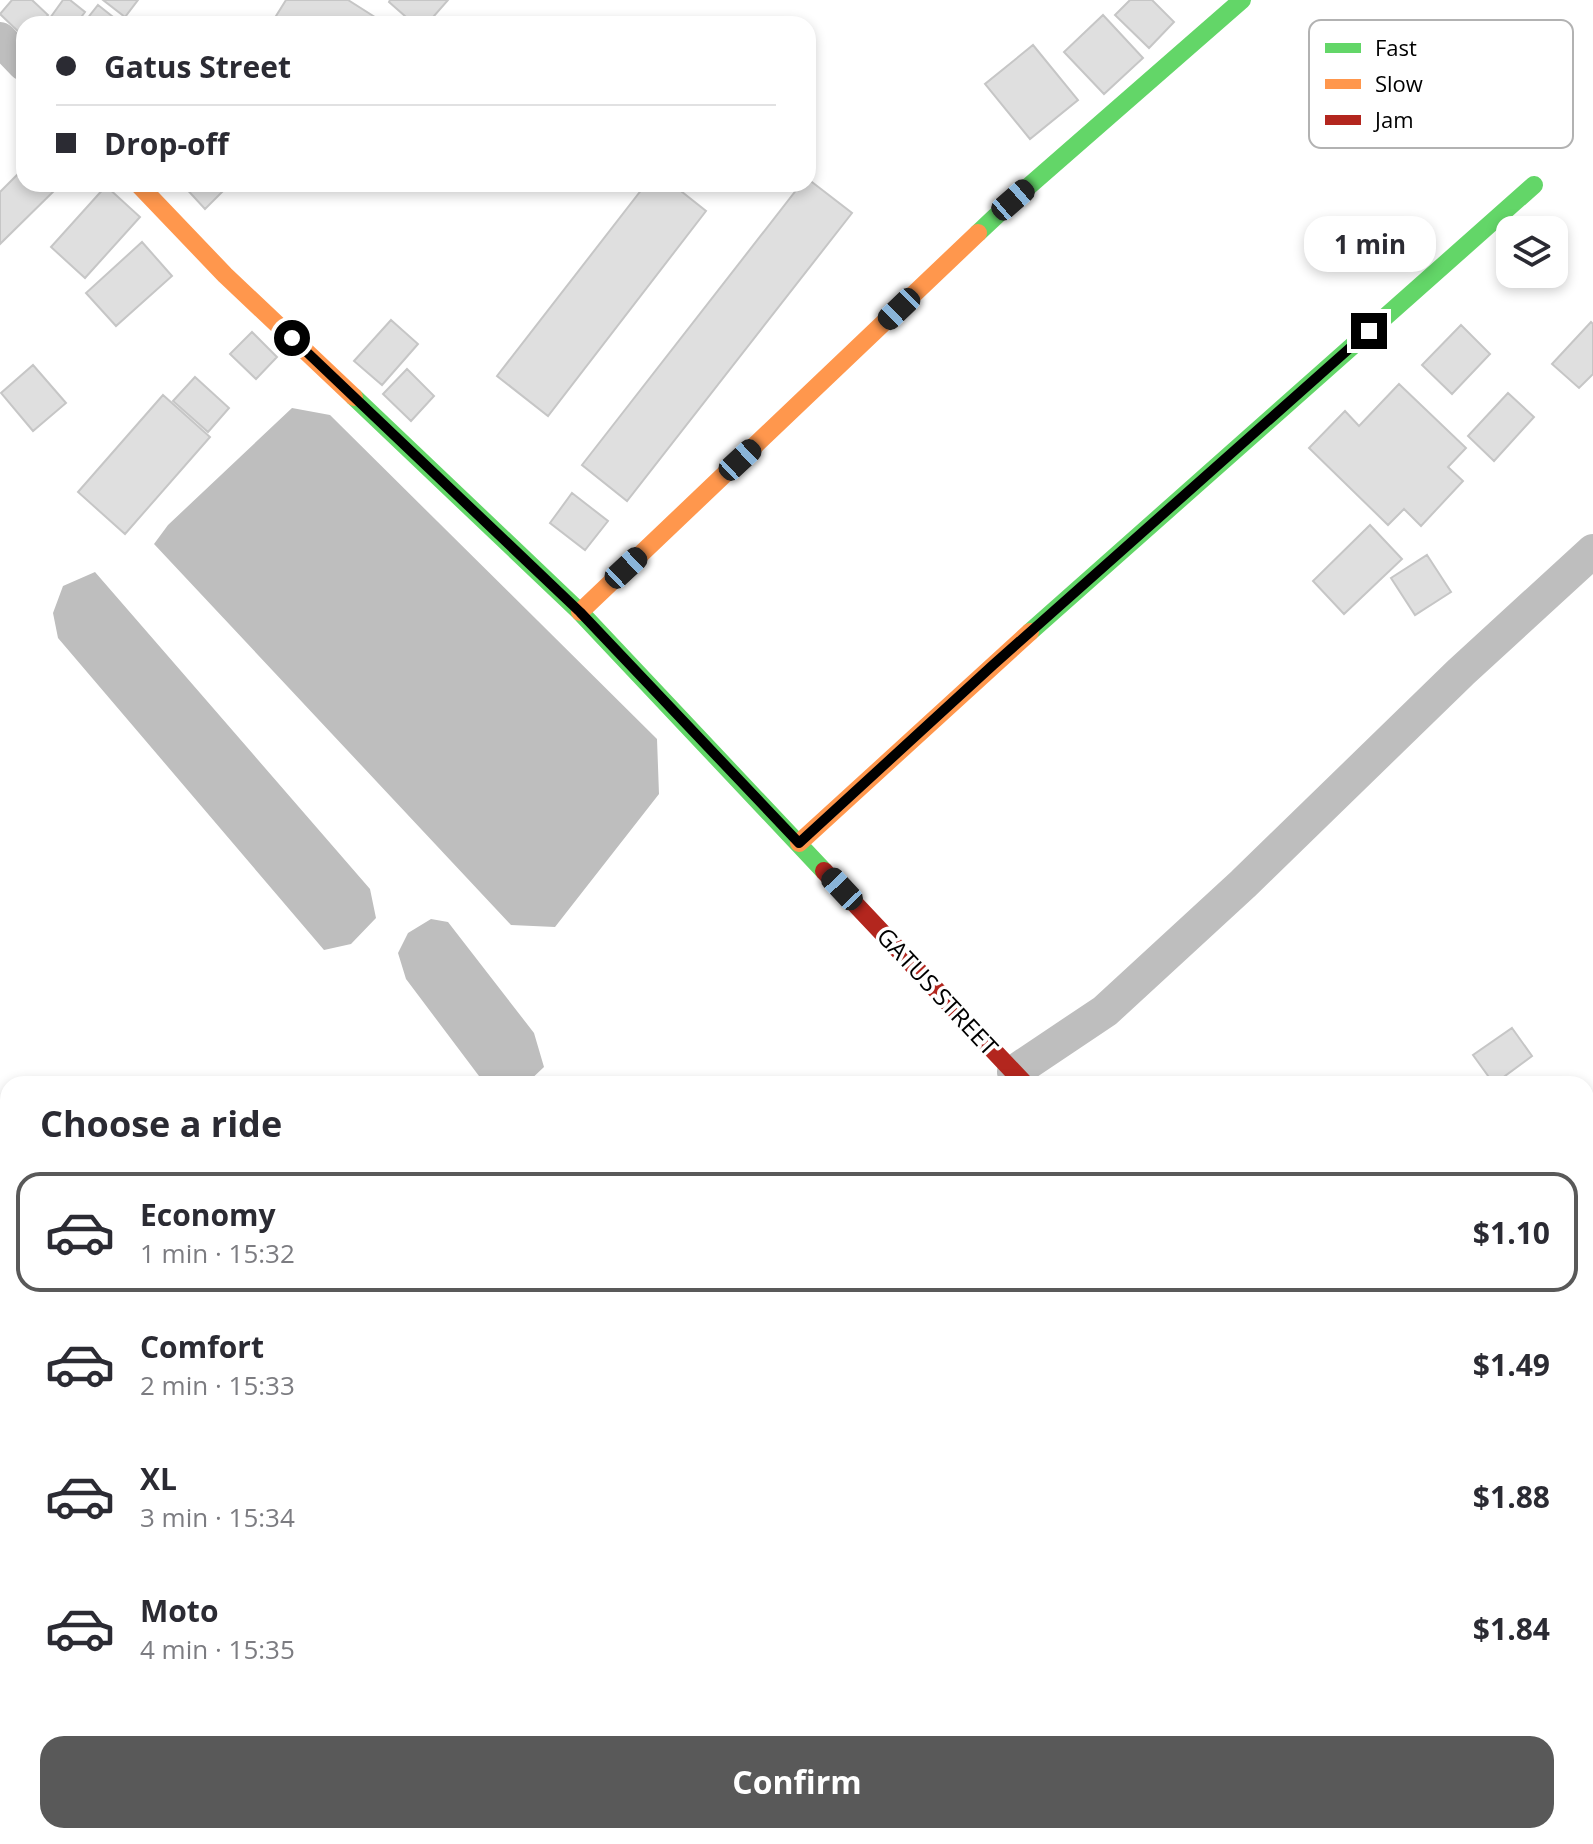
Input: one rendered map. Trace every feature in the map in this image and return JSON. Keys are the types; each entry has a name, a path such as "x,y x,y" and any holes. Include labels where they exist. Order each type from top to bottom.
{"street":[{"path":"580,612 1013,200 1242,0"},
{"path":"0,39 16,56"},
{"path":"799,843 993,665 1534,185"},
{"name":"GATUS STREET","path":"146,192 225,275 580,612 1018,1076"},
{"path":"1023,1076 1105,1011 1243,884 1461,672 1593,551"}],"shaded area":[{"path":"292,408 330,415 657,739 659,794 555,927 511,925 154,544 168,525"},
{"path":"95,572 370,889 376,918 351,944 324,950 58,638 53,613 63,586"},
{"path":"431,919 448,922 534,1033 544,1067 534,1076 479,1076 406,979 398,953 408,933"}],"building":[{"path":"12,0 32,0 48,15 16,16 16,29 0,14"},
{"path":"63,0 70,0 85,12 82,16 51,16"},
{"path":"103,0 138,0 124,16"},
{"path":"286,0 348,0 373,16 276,16"},
{"path":"448,0 434,16 405,16 389,2"},
{"path":"1130,0 1152,0 1174,22 1149,48 1115,15"},
{"path":"98,5 112,16 89,16"},
{"path":"1103,15 1143,58 1104,94 1064,52"},
{"path":"1033,45 1078,100 1030,139 985,84"},
{"path":"16,176 16,192 53,192 0,244 0,192"},
{"path":"816,185 852,213 627,501 582,465 795,192 816,192"},
{"path":"101,192 113,192 140,217 85,278 51,247"},
{"path":"189,192 222,192 205,209"},
{"path":"640,192 682,192 706,211 548,416 497,376"},
{"path":"142,242 172,276 116,326 86,293"},
{"path":"391,320 418,344 382,385 354,361"},
{"path":"1591,322 1593,374 1579,388 1552,364"},
{"path":"1461,325 1490,354 1452,394 1422,365"},
{"path":"252,332 277,357 256,379 230,354"},
{"path":"33,365 66,403 33,431 1,393"},
{"path":"407,369 434,396 411,421 383,394"},
{"path":"195,377 229,408 208,432 173,401"},
{"path":"1399,384 1466,448 1448,467 1463,481 1421,526 1404,509 1388,525 1309,448 1345,411 1359,426"},
{"path":"1508,393 1534,417 1494,461 1468,436"},
{"path":"163,395 210,437 125,534 78,492"},
{"path":"572,493 608,521 585,550 550,523"},
{"path":"1370,525 1402,559 1344,614 1313,581"},
{"path":"1427,555 1451,592 1415,615 1391,578"},
{"path":"1512,1028 1532,1056 1505,1076 1488,1076 1473,1055"}],"traffic: fast":[{"path":"978,233 1242,0"},
{"path":"1030,632 1534,185"},
{"path":"354,397 580,612 824,871"}],"traffic: slow":[{"path":"146,192 225,275 354,397"},
{"path":"580,612 978,233"},
{"path":"799,843 1030,632"}],"traffic: jam":[{"path":"824,871 1017,1076"}],"route":[{"path":"292,338 580,612 799,843 993,665 1369,331"}]}
